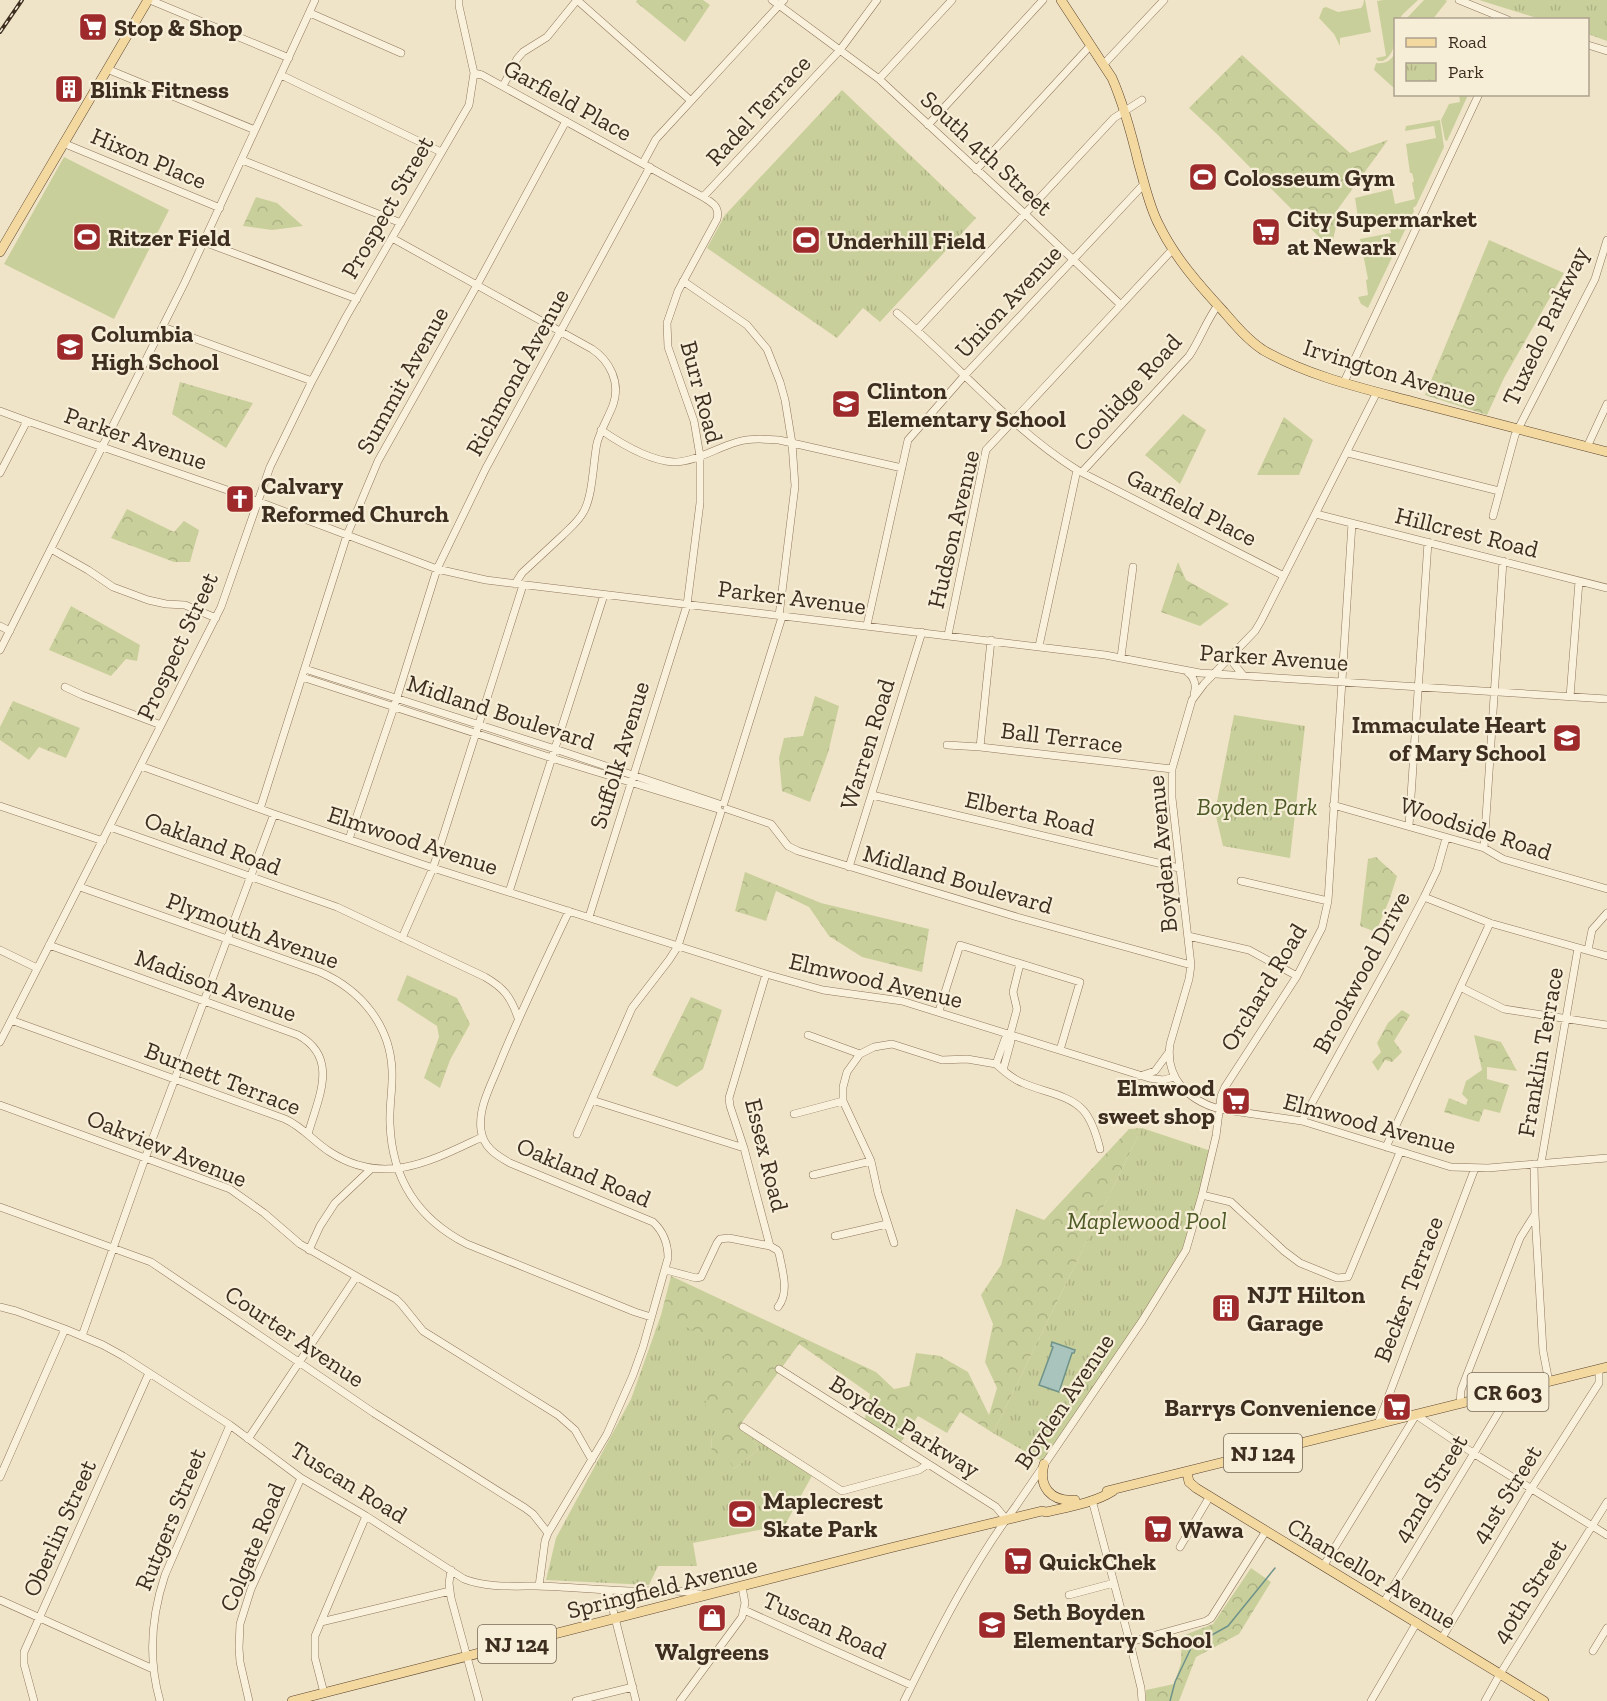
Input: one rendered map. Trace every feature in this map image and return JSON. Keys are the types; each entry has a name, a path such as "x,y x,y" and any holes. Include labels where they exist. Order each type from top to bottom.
{"main road":[{"path":"0,252 149,0"},
{"name":"Irvington Avenue","path":"1066,3 1117,89 1154,215 1191,275 1247,338 1262,349 1302,368 1344,382 1607,452"},
{"name":"Springfield Avenue","path":"1042,1511 1045,1507 1603,1368"},
{"path":"1044,1464 1042,1477 1049,1492 1057,1499 1075,1500"},
{"name":"Chancellor Avenue","path":"1187,1472 1189,1482 1210,1496 1544,1701"},
{"name":"Springfield Avenue","path":"292,1701 1006,1519 1046,1512 1106,1496 1113,1491"}],"street":[{"path":"149,0 289,58"},
{"path":"0,650 163,327 315,0"},
{"name":"Prospect Street","path":"0,1042 216,618 270,467 312,381 469,105 474,73 459,0"},
{"path":"503,86 523,52 547,37 577,0 690,100"},
{"name":"South 4th Street","path":"772,0 781,3 879,79 1121,305"},
{"name":"Radel Terrace","path":"703,197 840,50 877,0"},
{"path":"879,79 952,0"},
{"path":"928,124 1043,0"},
{"path":"1103,65 1164,0"},
{"path":"1459,0 1504,18"},
{"name":"Richmond Avenue","path":"350,839 437,568 486,468 561,332 646,165 656,139 781,3"},
{"path":"310,13 401,53"},
{"path":"976,170 1090,46"},
{"path":"1589,46 1607,51"},
{"path":"107,69 255,130"},
{"name":"Garfield Place","path":"474,73 503,86 713,203"},
{"path":"281,75 441,152"},
{"path":"1344,382 1478,96"},
{"path":"917,330 1114,118 1142,100"},
{"name":"Summit Avenue","path":"260,809 347,535 378,461 566,121"},
{"name":"Hixon Place","path":"63,143 220,208"},
{"path":"242,160 401,223"},
{"name":"Union Avenue","path":"867,626 908,440 965,375 1144,184"},
{"name":"Burr Road","path":"687,605 700,503 700,456 694,421 671,355 667,323 683,281 717,219 718,211 713,203"},
{"path":"392,238 596,351 612,370 615,385 615,399 601,430 585,510 578,520 522,573 477,729 433,868 402,938"},
{"name":"Tuxedo Parkway","path":"1493,516 1513,440 1594,279 1607,240"},
{"path":"204,242 357,299"},
{"name":"Hudson Avenue","path":"948,635 986,450 1173,249"},
{"path":"577,1134 632,1008 678,946 781,616 795,486 792,444 783,390 767,349 747,325 683,281"},
{"name":"Coolidge Road","path":"1038,646 1079,471 1189,356 1218,305"},
{"name":"Garfield Place","path":"897,312 1051,453 1079,471 1284,576"},
{"path":"163,327 312,381"},
{"name":"Boyden Avenue","path":"1174,1077 1169,1052 1191,965 1172,798 1172,769 1192,700 1204,684 1255,631 1348,453 1377,392"},
{"path":"1587,447 1607,404"},
{"name":"Parker Avenue","path":"0,411 437,568 486,580 1038,646 1121,657 1215,674 1607,699"},
{"path":"0,473 27,422"},
{"path":"601,430 618,441 656,459 673,462 700,456 747,440 779,440 902,468"},
{"path":"1348,453 1499,491"},
{"name":"Hillcrest Road","path":"1316,514 1607,588"},
{"name":"Orchard Road","path":"1219,1109 1225,1087 1297,976 1322,928 1328,900 1352,523"},
{"path":"1409,826 1428,542"},
{"path":"51,549 113,587 148,600 185,605 216,618"},
{"path":"1484,848 1503,561"},
{"path":"1121,657 1133,567"},
{"path":"1570,697 1579,581"},
{"path":"509,892 604,595"},
{"name":"Suffolk Avenue","path":"589,917 687,605"},
{"path":"0,626 10,631"},
{"name":"Warren Road","path":"849,867 922,632"},
{"path":"980,747 991,640"},
{"path":"1234,653 1236,669 1244,675"},
{"path":"1186,670 1195,681 1192,700"},
{"name":"Midland Boulevard","path":"303,673 477,729 555,749 632,779"},
{"path":"65,687 161,725"},
{"name":"Midland Boulevard","path":"477,729 552,758 632,779 771,824 792,849 1017,917 1191,965"},
{"name":"Ball Terrace","path":"947,745 1172,769"},
{"name":"Elmwood Avenue","path":"141,766 433,868 766,974 823,990 902,1001 939,1011 1140,1076 1156,1080 1174,1077 1196,1100 1219,1109 1302,1121 1451,1167 1475,1168 1607,1158"},
{"name":"Elberta Road","path":"872,795 1179,868"},
{"name":"Woodside Road","path":"1333,805 1484,848 1503,859 1607,889"},
{"path":"0,806 103,841"},
{"path":"82,1336 274,814"},
{"name":"Oakland Road","path":"110,827 337,907 499,985 510,999 518,1018 482,1109 480,1120 485,1144 491,1151 510,1163 653,1222 659,1227 667,1242 666,1270 633,1375 607,1434 548,1533 539,1586"},
{"name":"Brookwood Drive","path":"1302,1121 1394,956 1437,870 1446,838"},
{"path":"1241,880 1328,900"},
{"name":"Plymouth Avenue","path":"80,887 331,977 350,989 374,1014 384,1035 391,1057 389,1123 393,1153 397,1169 411,1195 429,1219 451,1236 467,1244 651,1317"},
{"path":"1424,897 1490,923 1607,956"},
{"path":"518,1018 569,910"},
{"name":"Franklin Terrace","path":"1588,951 1592,930 1607,913"},
{"path":"1386,1147 1490,923"},
{"path":"1188,936 1250,950 1297,976"},
{"name":"Madison Avenue","path":"49,945 298,1035 312,1044 322,1062 324,1075 308,1134"},
{"path":"939,1011 960,945 1080,982 1060,1050"},
{"name":"Franklin Terrace","path":"1549,1382 1543,1351 1535,1214 1538,1163 1578,948"},
{"path":"0,950 37,968"},
{"path":"1003,1070 1017,1010 1013,992 1020,964"},
{"name":"Essex Road","path":"766,974 729,1098 770,1246 779,1253 785,1290 778,1307"},
{"path":"1460,987 1504,1009 1607,1025"},
{"name":"Burnett Terrace","path":"11,1020 285,1119 294,1123 331,1153 371,1169 397,1169 440,1158 482,1137"},
{"path":"807,1035 860,1054"},
{"path":"996,1064 1005,1039 1010,1035"},
{"path":"894,1243 886,1224 871,1161 843,1101 843,1087 847,1072 860,1054 874,1047 892,1044 942,1060 968,1059 996,1064 1023,1083 1076,1104 1084,1111 1100,1149"},
{"path":"1140,1076 1155,1071 1169,1052"},
{"path":"592,1100 744,1148"},
{"path":"794,1114 843,1101"},
{"name":"Oakview Avenue","path":"0,1106 230,1189 309,1250 396,1299 423,1332 564,1419 575,1430 592,1460"},
{"name":"Boyden Avenue","path":"904,1701 965,1585 996,1532 1143,1320 1186,1250 1217,1131 1219,1109"},
{"path":"1202,1195 1231,1202 1300,1263 1327,1275 1344,1278 1348,1277 1400,1152"},
{"path":"813,1175 871,1161"},
{"name":"Becker Terrace","path":"1378,1424 1475,1168"},
{"path":"309,1250 331,1208 371,1169"},
{"name":"Courter Avenue","path":"0,1207 151,1262 374,1413 525,1508 533,1514 548,1533"},
{"path":"1460,1404 1461,1390 1520,1238 1535,1214"},
{"path":"835,1236 886,1224"},
{"path":"666,1270 696,1278 701,1277 717,1243 724,1238 770,1246"},
{"path":"248,1439 356,1277"},
{"name":"Tuscan Road","path":"0,1307 65,1329 123,1356 230,1425 301,1478 474,1583 608,1590 689,1591 704,1595"},
{"path":"0,1477 65,1329"},
{"name":"41st Street","path":"1442,1638 1531,1489 1599,1383 1603,1368"},
{"name":"Boyden Parkway","path":"779,1370 996,1507 1006,1519"},
{"name":"Oberlin Street","path":"34,1701 24,1665 24,1652 149,1373"},
{"name":"42nd Street","path":"1384,1602 1503,1405 1503,1393"},
{"path":"1324,1565 1416,1415 1473,1453 1607,1535"},
{"name":"Rutgers Street","path":"160,1701 153,1669 152,1644 158,1596 230,1425"},
{"path":"743,1426 842,1491 919,1470 928,1464"},
{"name":"Colgate Road","path":"249,1701 238,1648 240,1624 251,1589 301,1478"},
{"path":"1180,1547 1210,1496"},
{"path":"1092,1500 1130,1642 1142,1701"},
{"name":"40th Street","path":"1485,1701 1607,1502"},
{"path":"318,1696 315,1636 366,1516"},
{"path":"1130,1642 1210,1618 1266,1531"},
{"path":"451,1570 450,1591 479,1701"},
{"path":"1069,1595 1114,1583"},
{"name":"Tuscan Road","path":"742,1587 744,1610 911,1685"},
{"path":"608,1590 636,1701"},
{"path":"321,1622 450,1591"},
{"path":"0,1600 153,1669"},
{"path":"680,1701 742,1617 744,1610"},
{"path":"1371,1701 1417,1622"},
{"path":"1593,1651 1607,1628"},
{"path":"576,1701 633,1687"}],"green space":[{"path":"637,0 703,0 710,5 685,42 636,2"},
{"path":"1364,0 1371,32 1340,38 1340,46 1334,34 1319,18 1323,8 1338,12 1361,8"},
{"path":"1418,0 1400,18 1394,18 1393,48 1383,61 1378,61 1376,58 1386,56 1377,1"},
{"path":"1424,0 1447,1 1434,18 1407,18"},
{"path":"1479,0 1607,0 1607,41 1589,34 1589,18 1537,18"},
{"path":"1394,54 1394,88 1374,70 1376,63 1392,58"},
{"path":"1242,55 1350,153 1388,140 1335,213 1337,222 1331,249 1189,108"},
{"path":"842,90 976,218 880,322 863,308 837,338 707,248 725,215"},
{"path":"1459,96 1468,96 1447,141 1441,120 1449,104 1460,102"},
{"path":"1440,120 1444,147 1413,208 1414,211 1368,308 1361,304 1358,297 1368,295 1366,280 1368,279 1360,239 1391,233 1388,220 1359,224 1355,198 1392,189 1395,204 1415,199 1412,183 1414,181 1410,173 1406,144 1436,138 1434,126 1405,131 1406,126"},
{"name":"Ritzer Field","path":"64,157 169,210 114,319 4,264"},
{"path":"256,197 277,203 303,226 272,230 243,226"},
{"path":"1489,240 1564,273 1504,378 1487,415 1425,395"},
{"path":"180,382 253,403 226,448 172,414"},
{"path":"1183,414 1206,430 1180,484 1145,455"},
{"path":"1284,417 1313,440 1299,475 1257,475"},
{"path":"127,509 174,532 184,521 199,530 190,562 174,562 111,538"},
{"path":"1178,562 1186,580 1229,604 1200,626 1161,612"},
{"path":"71,606 140,645 137,661 126,659 111,676 49,650"},
{"path":"815,696 839,706 828,753 810,802 782,791 779,758 784,738 803,736"},
{"path":"13,701 80,728 66,758 39,747 29,760 0,740 0,727"},
{"name":"Boyden Park","path":"1234,715 1305,726 1290,858 1223,846 1215,812"},
{"path":"1376,857 1397,876 1376,932 1360,926 1368,859"},
{"path":"745,872 821,903 929,929 922,972 862,957 829,936 809,907 776,891 766,921 735,911"},
{"path":"407,975 457,998 470,1024 450,1060 440,1088 424,1078 439,1037 437,1026 397,1000"},
{"path":"691,997 722,1010 703,1069 677,1087 652,1075"},
{"path":"1402,1010 1410,1015 1394,1041 1402,1052 1392,1062 1385,1060 1378,1071 1372,1062 1381,1052 1377,1043 1388,1023"},
{"path":"1474,1035 1501,1042 1517,1071 1487,1067 1487,1079 1509,1085 1500,1113 1484,1109 1479,1122 1444,1112 1449,1098 1466,1105 1468,1100 1462,1094 1466,1081 1482,1070"},
{"path":"1142,1128 993,1433 960,1412 947,1433 918,1416 899,1445 864,1423 870,1394 799,1344 740,1425 751,1433 758,1450 734,1469 727,1459 711,1452 712,1436 705,1404 661,1315 671,1276 876,1372 894,1389 909,1386 916,1353 940,1356 968,1372 989,1415 997,1388 985,1362 993,1324 981,1295 1001,1265 1016,1209 1044,1220 1129,1129"},
{"name":"Maplewood Pool","path":"1142,1128 1214,1152 1191,1235 1138,1322 1045,1463 993,1433"},
{"path":"661,1315 728,1347 705,1404 724,1428 712,1436 711,1451 728,1459 734,1469 758,1450 751,1433 814,1472 785,1525 693,1543 697,1566 658,1566 649,1585 546,1580 556,1538 631,1399"},
{"path":"1251,1568 1271,1582 1239,1634 1196,1657 1179,1701 1146,1701 1146,1690 1174,1684 1181,1663 1182,1636 1213,1624"}],"water":[{"path":"1052,1342 1075,1350 1059,1392 1039,1385 1053,1347"}],"waterway":[{"path":"1170,1701 1175,1682 1192,1646 1228,1626 1275,1568"}],"railway":[{"path":"0,32 22,0"}],"place":[{"name":"Stop & Shop","path":"93,27"},
{"name":"Blink Fitness","path":"69,89"},
{"name":"Colosseum Gym","path":"1203,177"},
{"name":"City Supermarket at Newark","path":"1266,232"},
{"name":"Ritzer Field","path":"87,237"},
{"name":"Underhill Field","path":"806,240"},
{"name":"Columbia High School","path":"70,347"},
{"name":"Clinton Elementary School","path":"846,404"},
{"name":"Calvary Reformed Church","path":"240,499"},
{"name":"Immaculate Heart of Mary School","path":"1567,738"},
{"name":"Elmwood sweet shop","path":"1236,1101"},
{"name":"NJT Hilton Garage","path":"1226,1308"},
{"name":"Barrys Convenience","path":"1397,1407"},
{"name":"Maplecrest Skate Park","path":"742,1514"},
{"name":"Wawa","path":"1158,1529"},
{"name":"QuickChek","path":"1018,1561"},
{"name":"Walgreens","path":"712,1618"},
{"name":"Seth Boyden Elementary School","path":"992,1625"}]}
